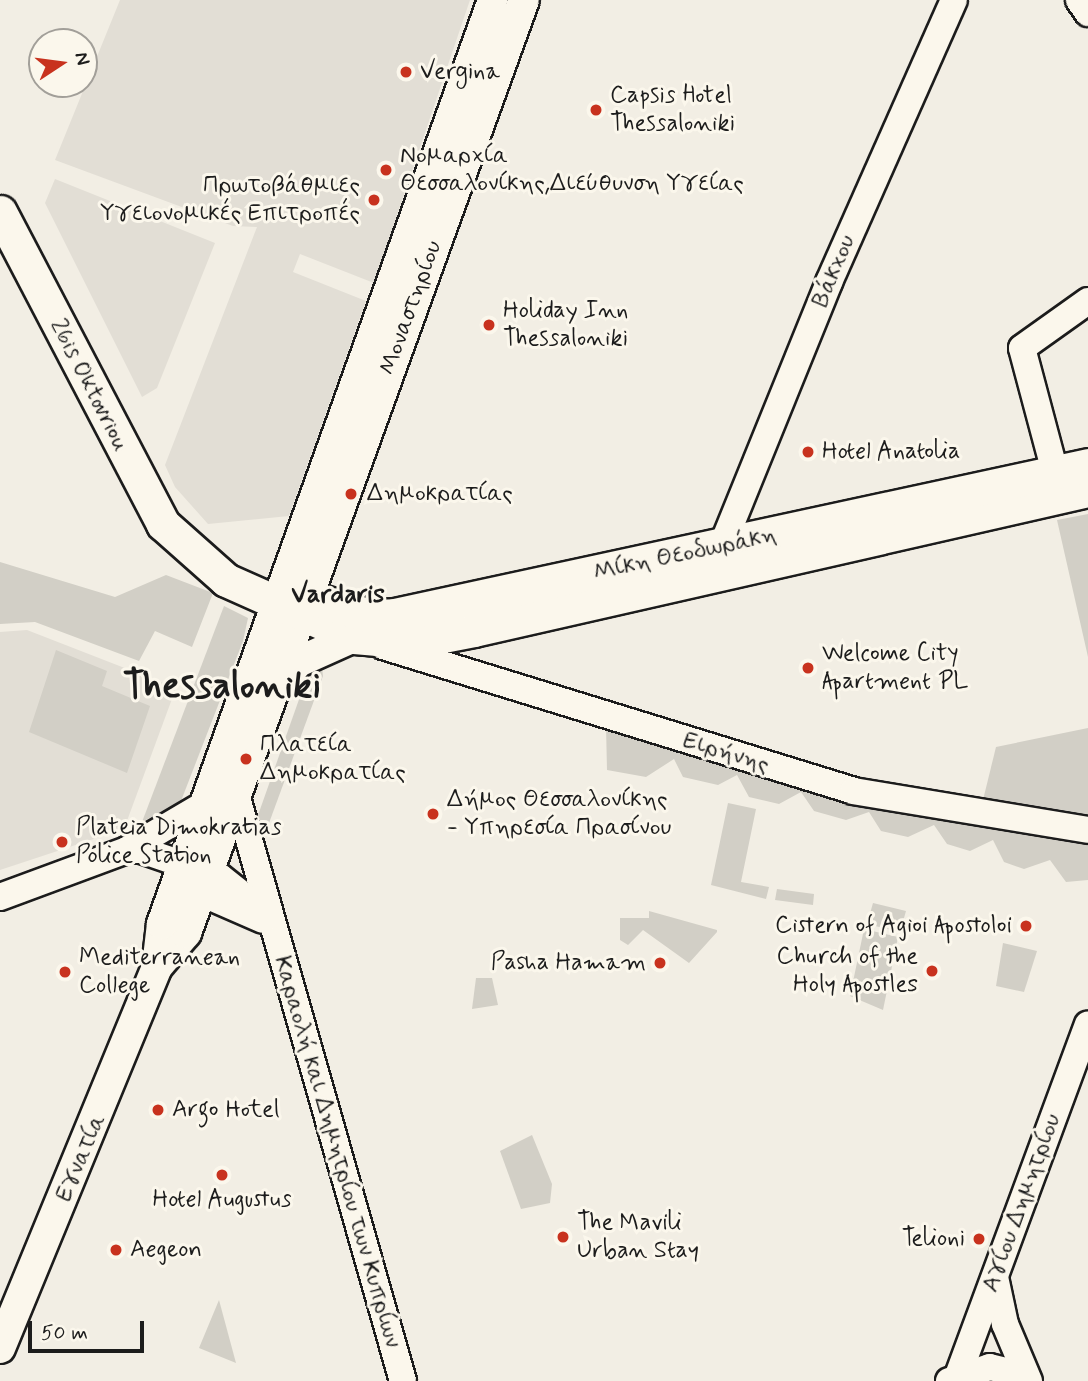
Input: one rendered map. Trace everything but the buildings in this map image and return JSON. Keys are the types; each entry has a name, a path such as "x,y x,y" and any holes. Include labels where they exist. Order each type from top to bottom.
{"highway":[{"name":"26is Oktovriou","path":"0,212 153,508 189,549 226,580 292,602"},
{"name":"Μίκη Θεοδωράκη","path":"292,602 358,613 395,615 1088,465"},
{"name":"Μίκη Θεοδωράκη","path":"292,602 363,639 412,642 1088,490"},
{"path":"189,549 292,602"}],"main road":[{"name":"Μοναστηρίου","path":"292,602 493,0"},
{"name":"Μοναστηρίου","path":"292,602 524,0"},
{"name":"Βάκχου","path":"722,546 829,282 954,0"},
{"path":"1079,0 1088,13"},
{"path":"1055,472 1022,348 1088,301"},
{"path":"226,580 253,615 261,648"},
{"name":"Εγνατία","path":"0,1348 157,967 186,933 205,804 261,648 292,602"},
{"name":"Εγνατία","path":"193,877 236,794 268,706 292,602"},
{"path":"268,706 298,662 363,639"},
{"name":"Ειρήνης","path":"363,639 853,791 1088,830"},
{"name":"Καραολή και Δημητρίου των Κυπρίων","path":"236,794 403,1381"},
{"path":"0,897 127,850 205,804"},
{"name":"Καραολή και Δημητρίου των Κυπρίων","path":"127,850 193,877 270,920"},
{"name":"Αγίου Δημητρίου","path":"954,1379 995,1278 1088,1026"},
{"path":"995,1278 1028,1379"},
{"path":"954,1379 990,1367 1028,1379"}],"shaded area":[{"path":"120,0 470,0 374,283 300,254 293,272 366,301 289,516 208,524 175,487 165,465 257,227 233,226 55,160 80,98 98,98 98,54"},
{"path":"55,179 215,243 157,388 142,397 45,203"},
{"path":"1088,514 1088,657 1057,520"},
{"path":"0,562 115,597 166,575 213,593 192,647 155,631 139,661 35,622 0,624"},
{"path":"224,606 248,618 243,641 181,801 142,822"},
{"path":"27,630 176,688 124,829 0,870 0,632"},
{"path":"56,650 107,671 102,686 150,706 127,773 29,732"},
{"path":"322,668 323,676 265,834 257,818 308,674"},
{"path":"606,726 1088,833 1088,880 1066,882 1050,860 1024,869 1004,862 993,840 970,851 947,844 934,825 908,837 881,831 869,812 846,820 814,811 801,792 779,804 749,797 737,775 718,785 683,777 674,759 646,777 607,770"},
{"path":"1088,728 1088,816 983,800 996,747"},
{"path":"728,803 756,809 741,882 769,887 766,899 711,885"},
{"path":"777,889 814,894 813,905 775,900"},
{"path":"873,903 906,911 900,932 867,924"},
{"path":"649,911 717,932 689,963 643,930 628,945 620,940 620,918 649,918"},
{"path":"864,929 898,937 883,1010 850,996"},
{"path":"1003,943 1037,951 1024,992 996,986"},
{"path":"476,978 492,978 498,1005 472,1009"},
{"path":"532,1135 552,1184 550,1203 521,1209 500,1151"},
{"path":"219,1300 236,1363 199,1348"}],"place":[{"name":"Vergina","path":"406,72"},
{"name":"Capsis Hotel Thessaloniki","path":"596,110"},
{"name":"Νομαρχία Θεσσαλονίκης,Διεύθυνση Υγείας","path":"386,170"},
{"name":"Πρωτοβάθμιες Υγειονομικές Επιτροπές","path":"374,200"},
{"name":"Holiday Inn Thessaloniki","path":"489,325"},
{"name":"Hotel Anatolia","path":"808,452"},
{"name":"Δημοκρατίας","path":"351,494"},
{"name":"Welcome City Apartment PL","path":"808,668"},
{"name":"Πλατεία Δημοκρατίας","path":"246,759"},
{"name":"Δήμος Θεσσαλονίκης - Υπηρεσία Πρασίνου","path":"433,814"},
{"name":"Plateia Dimokratias Police Station","path":"62,842"},
{"name":"Cistern of Agioi Apostoloi","path":"1026,926"},
{"name":"Pasha Hamam","path":"660,963"},
{"name":"Church of the Holy Apostles","path":"932,971"},
{"name":"Mediterranean College","path":"65,972"},
{"name":"Argo Hotel","path":"158,1110"},
{"name":"Hotel Augustus","path":"222,1175"},
{"name":"The Mavili Urban Stay","path":"563,1237"},
{"name":"Telioni","path":"979,1239"},
{"name":"Aegeon","path":"116,1250"}],"district":[{"name":"Vardaris","path":"338,596"},
{"name":"Thessaloniki","path":"222,687"}]}
